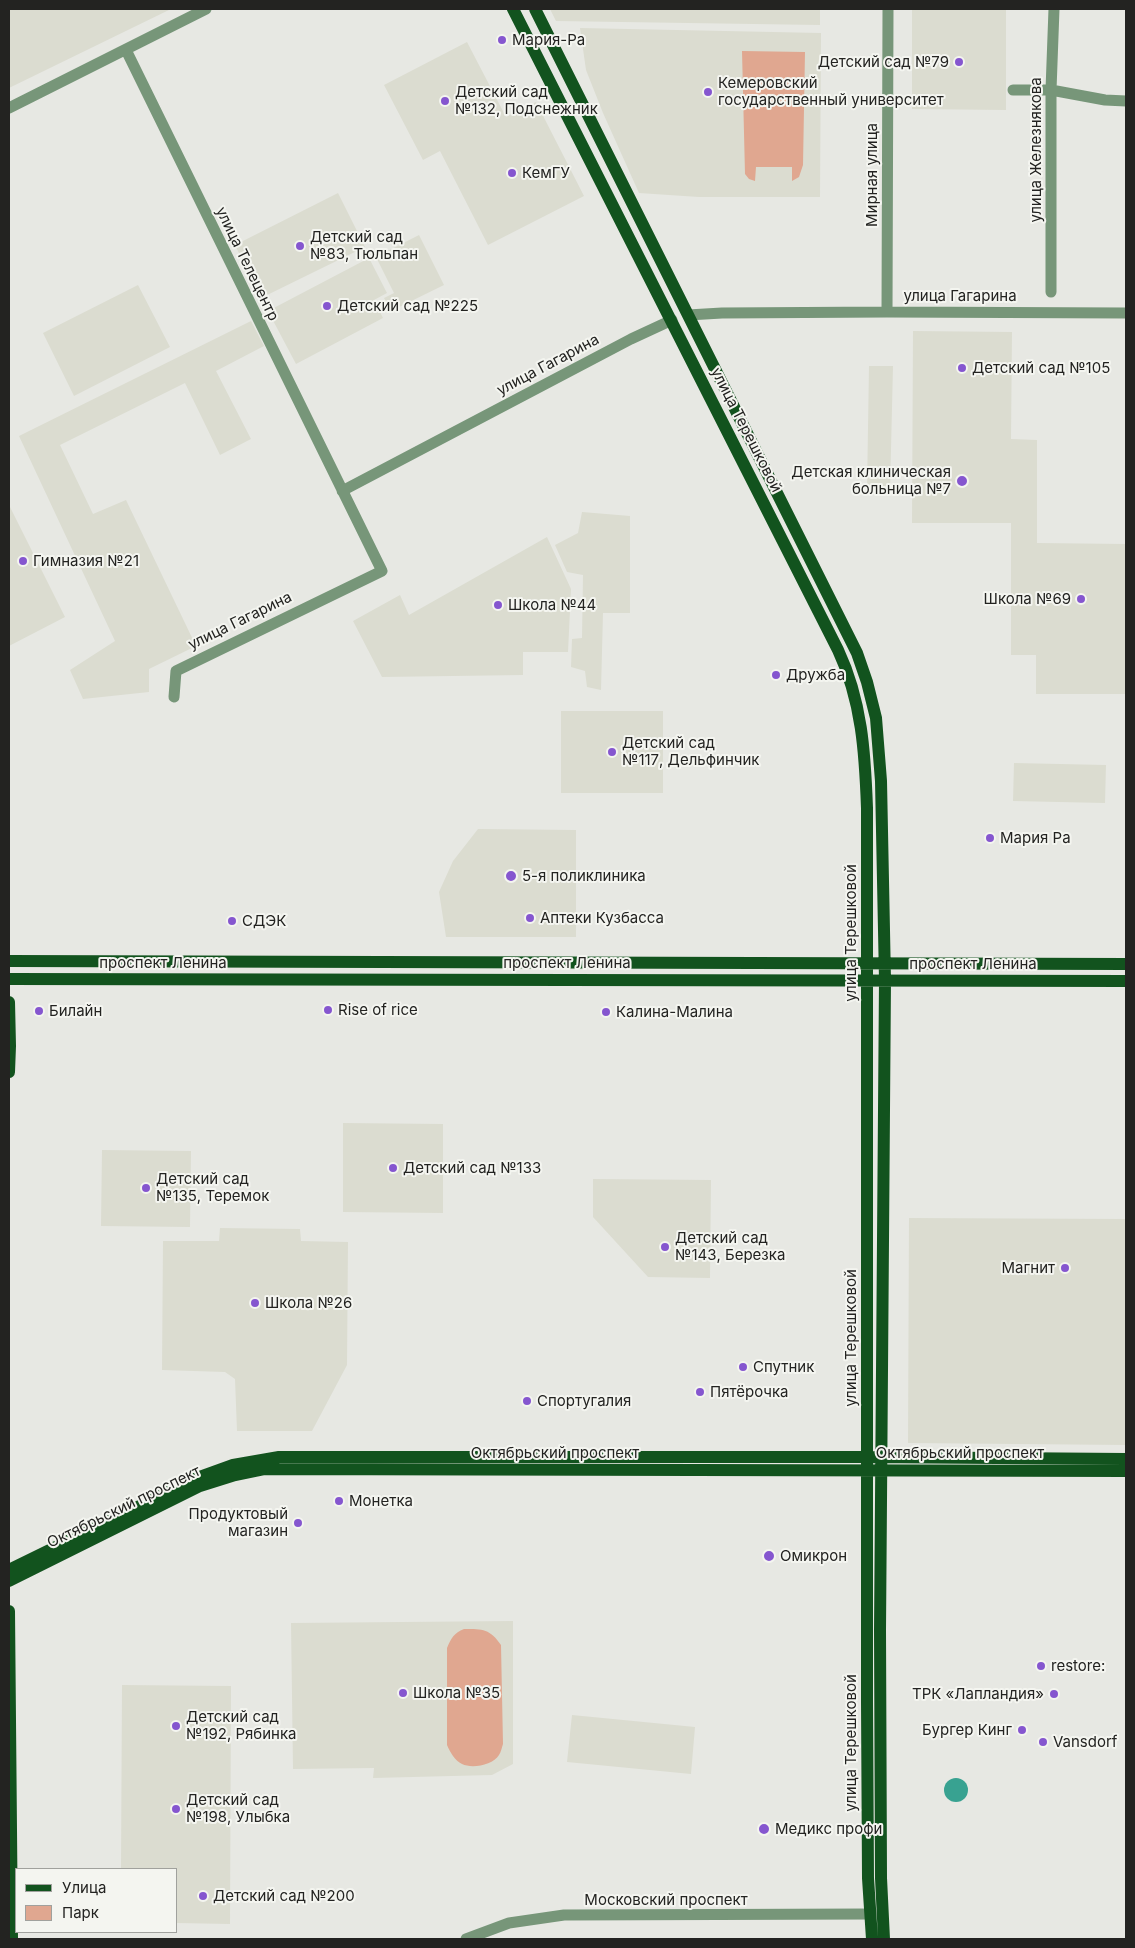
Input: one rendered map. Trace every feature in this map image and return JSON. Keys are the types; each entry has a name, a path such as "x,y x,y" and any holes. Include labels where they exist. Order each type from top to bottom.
{"main road":[{"name":"улица Терешковой","path":"513,9 838,650 852,685 860,719 868,808 867,1702 872,1939"},
{"name":"улица Терешковой","path":"535,9 853,645 867,682 877,726 880,762 885,980 880,1648 881,1870 884,1939"},
{"name":"улица Гагарина","path":"672,320 688,315"},
{"name":"проспект Ленина","path":"9,961 1126,964"},
{"path":"558,980 586,971 591,962"},
{"name":"проспект Ленина","path":"9,979 1126,981"},
{"path":"9,1002 9,1072"},
{"name":"Октябрьский проспект","path":"9,1570 196,1478 233,1465 262,1459 279,1457 868,1463"},
{"name":"Октябрьский проспект","path":"9,1581 200,1486 264,1468 1126,1459"},
{"name":"Октябрьский проспект","path":"882,1463 1126,1471"},
{"path":"9,1611 12,1939"}],"street":[{"path":"9,108 206,9"},
{"name":"Мирная улица","path":"886,312 888,9"},
{"name":"улица Железнякова","path":"1051,292 1051,90 1054,9"},
{"name":"улица Телецентр","path":"126,50 342,491"},
{"path":"1013,90 1051,90 1105,100 1126,101"},
{"name":"улица Гагарина","path":"688,315 722,312 1126,313"},
{"name":"улица Гагарина","path":"174,697 176,671 382,571 342,491 632,339 672,320"},
{"name":"Московский проспект","path":"466,1939 509,1923 564,1915 870,1914"}],"shaded area":[{"path":"9,9 171,9 9,88"},
{"path":"550,9 820,9 820,25 556,21"},
{"name":"Детский сад №79","path":"912,9 1006,9 1006,110 912,109"},
{"name":"Кемеровский государственный университет","path":"580,28 821,33 820,197 699,197 639,193 586,70"},
{"path":"467,42 506,117 536,102 584,196 488,245 440,151 423,160 384,85"},
{"name":"Детский сад №83, Тюльпан","path":"338,193 365,247 261,298 235,245"},
{"path":"419,235 444,285 391,311 384,298 394,293 376,257"},
{"name":"Детский сад №225","path":"369,258 387,293 374,300 383,318 296,364 268,311"},
{"path":"138,285 170,347 74,396 43,333"},
{"path":"251,321 264,346 216,371 251,439 220,455 185,383 60,445 93,514 126,500 196,646 149,669 149,692 83,699 70,670 115,641 19,436"},
{"path":"913,331 1012,332 1011,439 1037,440 1037,543 1126,544 1126,694 1036,694 1036,655 1011,655 1011,523 912,523"},
{"path":"869,366 893,366 890,491 867,490"},
{"name":"Гимназия №21","path":"9,505 65,617 9,646"},
{"path":"582,512 630,516 630,613 603,613 601,690 587,687 585,671 571,667 572,639 582,638 583,575 567,572 555,545 578,533"},
{"name":"Школа №44","path":"547,537 571,589 568,652 523,652 523,675 382,677 353,621 400,595 409,615"},
{"name":"Детский сад №117, Дельфинчик","path":"561,711 663,711 663,793 561,793"},
{"path":"1014,763 1106,765 1105,803 1013,801"},
{"name":"5-я поликлиника","path":"478,829 576,830 576,937 446,937 439,892 453,861"},
{"name":"Детский сад №133","path":"343,1123 443,1124 443,1213 343,1212"},
{"name":"Детский сад №135, Теремок","path":"102,1150 191,1151 190,1227 101,1226"},
{"name":"Детский сад №143, Березка","path":"593,1179 711,1180 710,1278 648,1277 593,1217"},
{"path":"909,1218 1126,1219 1126,1445 908,1443"},
{"name":"Школа №26","path":"220,1228 300,1229 301,1241 348,1242 347,1365 312,1431 237,1431 235,1379 225,1372 162,1370 163,1241 219,1241"},
{"name":"Школа №35","path":"513,1621 513,1764 492,1775 373,1778 374,1768 293,1769 291,1623"},
{"path":"122,1685 231,1686 230,1924 178,1923 178,1868 121,1868"},
{"path":"572,1715 695,1727 691,1774 567,1762"},
{"path":"951,1778 961,1778 968,1785 968,1795 961,1802 951,1802 944,1795 944,1785"}],"green space":[{"path":"742,51 805,52 803,165 799,177 792,181 792,167 756,167 755,181 749,179 745,174"},
{"path":"464,1629 486,1631 501,1645 503,1744 500,1754 496,1758 487,1764 477,1766 459,1763 447,1745 447,1648 453,1636"}],"place":[{"name":"Мария-Ра","path":"502,40"},
{"name":"Детский сад №79","path":"959,62"},
{"name":"Кемеровский государственный университет","path":"708,92"},
{"name":"Детский сад №132, Подснежник","path":"445,101"},
{"name":"КемГУ","path":"512,173"},
{"name":"Детский сад №83, Тюльпан","path":"300,246"},
{"name":"Детский сад №225","path":"327,306"},
{"name":"Детский сад №105","path":"962,368"},
{"name":"Детская клиническая больница №7","path":"962,481"},
{"name":"Гимназия №21","path":"23,561"},
{"name":"Школа №69","path":"1081,599"},
{"name":"Школа №44","path":"498,605"},
{"name":"Дружба","path":"776,675"},
{"name":"Детский сад №117, Дельфинчик","path":"612,752"},
{"name":"Мария Ра","path":"990,838"},
{"name":"5-я поликлиника","path":"511,876"},
{"name":"Аптеки Кузбасса","path":"530,918"},
{"name":"СДЭК","path":"232,921"},
{"name":"Rise of rice","path":"328,1010"},
{"name":"Билайн","path":"39,1011"},
{"name":"Калина-Малина","path":"606,1012"},
{"name":"Детский сад №133","path":"393,1168"},
{"name":"Детский сад №135, Теремок","path":"146,1188"},
{"name":"Детский сад №143, Березка","path":"665,1247"},
{"name":"Магнит","path":"1065,1268"},
{"name":"Школа №26","path":"255,1303"},
{"name":"Спутник","path":"743,1367"},
{"name":"Пятёрочка","path":"700,1392"},
{"name":"Спортугалия","path":"527,1401"},
{"name":"Монетка","path":"339,1501"},
{"name":"Продуктовый магазин","path":"298,1523"},
{"name":"Омикрон","path":"769,1556"},
{"name":"restore:","path":"1041,1666"},
{"name":"Школа №35","path":"403,1693"},
{"name":"ТРК «Лапландия»","path":"1054,1694"},
{"name":"Детский сад №192, Рябинка","path":"176,1726"},
{"name":"Бургер Кинг","path":"1022,1730"},
{"name":"Vansdorf","path":"1043,1742"},
{"name":"Детский сад №198, Улыбка","path":"176,1809"},
{"name":"Медикс профи","path":"764,1829"},
{"name":"Детский сад №200","path":"203,1896"}]}
